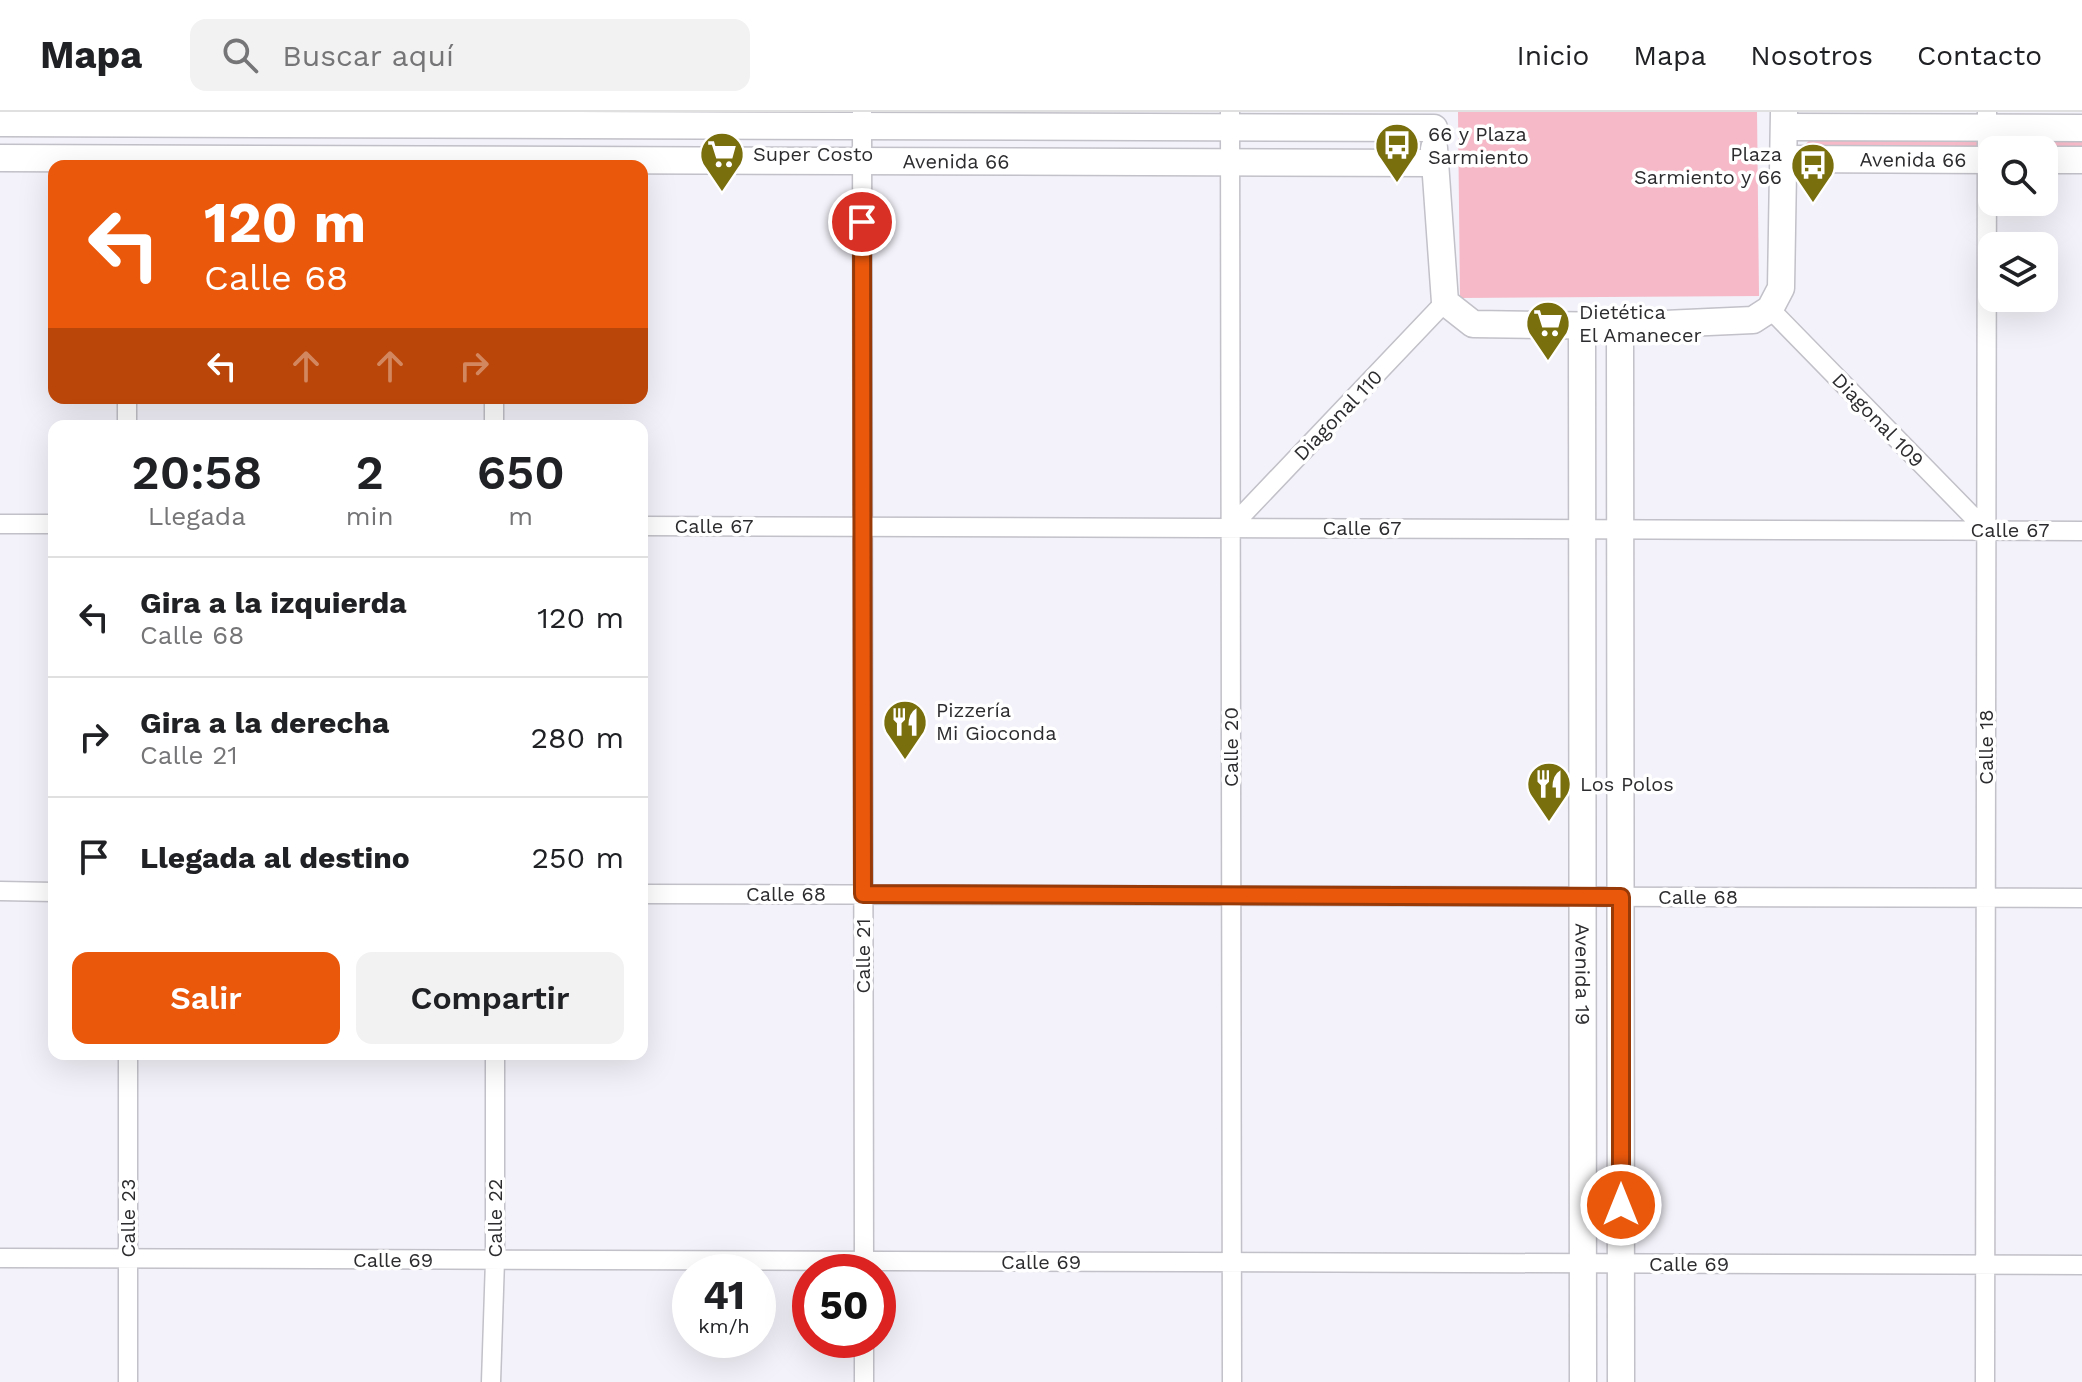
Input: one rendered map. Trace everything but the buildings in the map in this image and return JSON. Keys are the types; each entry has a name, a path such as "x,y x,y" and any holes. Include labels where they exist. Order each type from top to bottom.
{"main road":[{"name":"Avenida 66","path":"0,123 127,118 1433,120"},
{"name":"Avenida 66","path":"1785,119 1987,120 2082,128"},
{"path":"1433,120 1433,163 1445,302 1473,324 1620,326 1753,320 1770,309 1781,288 1785,119"},
{"name":"Avenida 66","path":"0,158 64,160"},
{"name":"Avenida 66","path":"1785,159 1978,160"},
{"path":"2058,160 2082,160"},
{"name":"Avenida 66","path":"648,162 1433,163"},
{"name":"Avenida 19","path":"1582,326 1583,1382"},
{"name":"Avenida 19","path":"1620,326 1621,1382"}],"street":[{"path":"127,118 127,160"},
{"path":"494,118 494,160"},
{"name":"Calle 21","path":"862,119 864,1254"},
{"name":"Calle 20","path":"1230,120 1232,1382"},
{"name":"Calle 18","path":"1985,1382 1989,216"},
{"name":"Diagonal 110","path":"1230,528 1445,302"},
{"name":"Diagonal 109","path":"1770,309 1986,530"},
{"path":"0,524 48,524"},
{"name":"Calle 67","path":"648,526 2082,531"},
{"path":"0,891 48,892"},
{"name":"Calle 68","path":"648,894 2082,898"},
{"name":"Calle 23","path":"128,1060 128,1382"},
{"name":"Calle 22","path":"491,1382 495,1260 495,1060"},
{"name":"Calle 69","path":"0,1258 792,1265"},
{"name":"Calle 69","path":"896,1266 1231,1262 2082,1265"},
{"path":"864,1358 864,1382"}],"shaded area":[{"path":"1458,112 1757,112 1759,296 1460,298"},
{"path":"1814,135 2082,136 2082,154 2058,151 2058,136 1978,136 1978,151 1814,154 1805,145"}],"place":[{"name":"66 y Plaza Sarmiento","path":"1397,184"},
{"name":"Super Costo","path":"722,193"},
{"name":"Plaza Sarmiento y 66","path":"1813,204"},
{"name":"Dietética El Amanecer","path":"1548,362"},
{"name":"Pizzería Mi Gioconda","path":"905,761"},
{"name":"Los Polos","path":"1549,823"}],"route":[{"path":"862,222 863,894 1621,897 1621,1205"}]}
